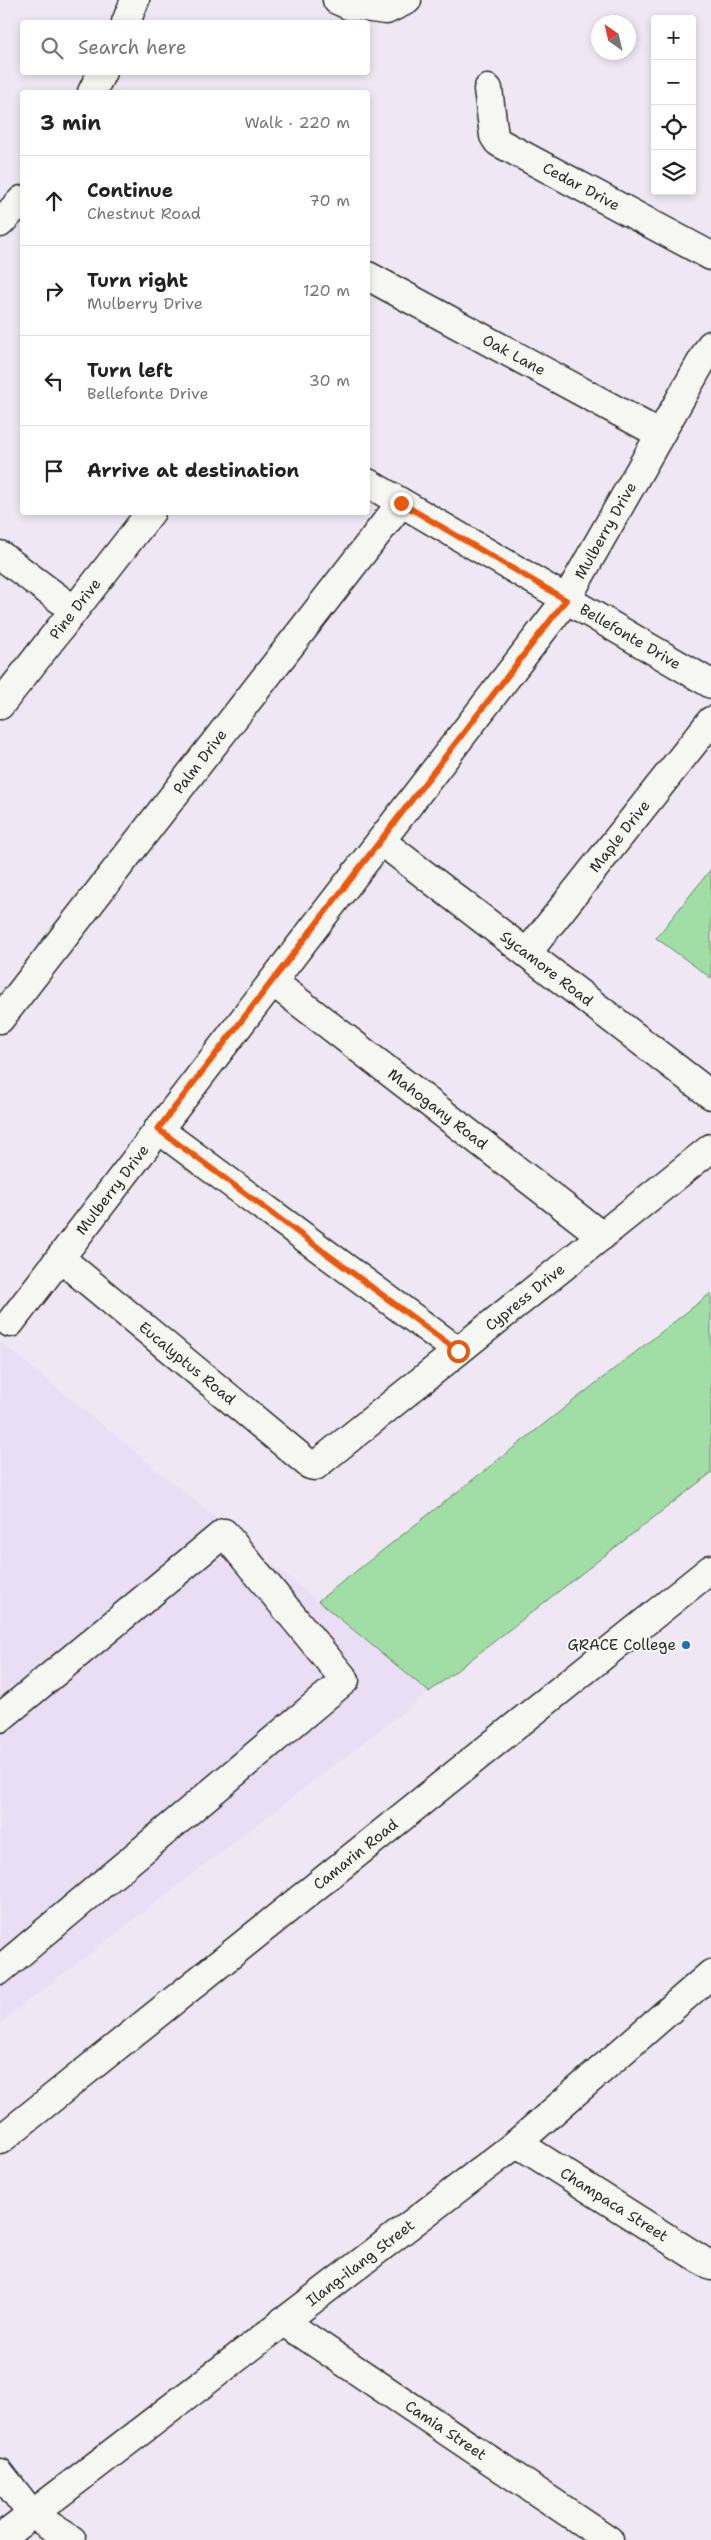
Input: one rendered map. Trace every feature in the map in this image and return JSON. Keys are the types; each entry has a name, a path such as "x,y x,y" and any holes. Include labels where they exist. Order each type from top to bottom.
{"street":[{"path":"127,20 135,0"},
{"path":"337,0 348,5 386,10 407,0"},
{"path":"93,90 100,75"},
{"name":"Cedar Drive","path":"488,89 494,136 498,142 711,256"},
{"path":"0,223 20,202"},
{"name":"Oak Lane","path":"370,277 660,434"},
{"name":"Mulberry Drive","path":"10,1323 566,600 711,345"},
{"name":"Bellefonte Drive","path":"370,484 711,684"},
{"name":"Palm Drive","path":"0,1019 401,503"},
{"name":"Pine Drive","path":"0,705 149,515"},
{"path":"0,555 74,610"},
{"name":"Maple Drive","path":"527,953 711,721"},
{"name":"Sycamore Road","path":"380,841 711,1095"},
{"name":"Mahogany Road","path":"273,982 602,1236"},
{"path":"158,1129 458,1351"},
{"name":"Cypress Drive","path":"315,1466 711,1148"},
{"name":"Eucalyptus Road","path":"60,1258 310,1465 315,1466"},
{"path":"0,1718 224,1533 345,1680 0,1970"},
{"name":"Camarin Road","path":"0,2140 711,1568"},
{"name":"Ilang-ilang Street","path":"0,2538 517,2143 711,1974"},
{"name":"Champaca Street","path":"517,2143 711,2266"},
{"name":"Camia Street","path":"283,2321 609,2540"},
{"path":"0,2473 32,2514 72,2540"}],"shaded area":[{"path":"0,1341 429,1692 0,2023"}],"green space":[{"path":"711,869 711,978 656,938"},
{"path":"711,1293 711,1473 429,1692 318,1601"}],"place":[{"name":"GRACE College","path":"686,1645"}],"route":[{"path":"401,503 566,600 158,1129 458,1351"}]}
